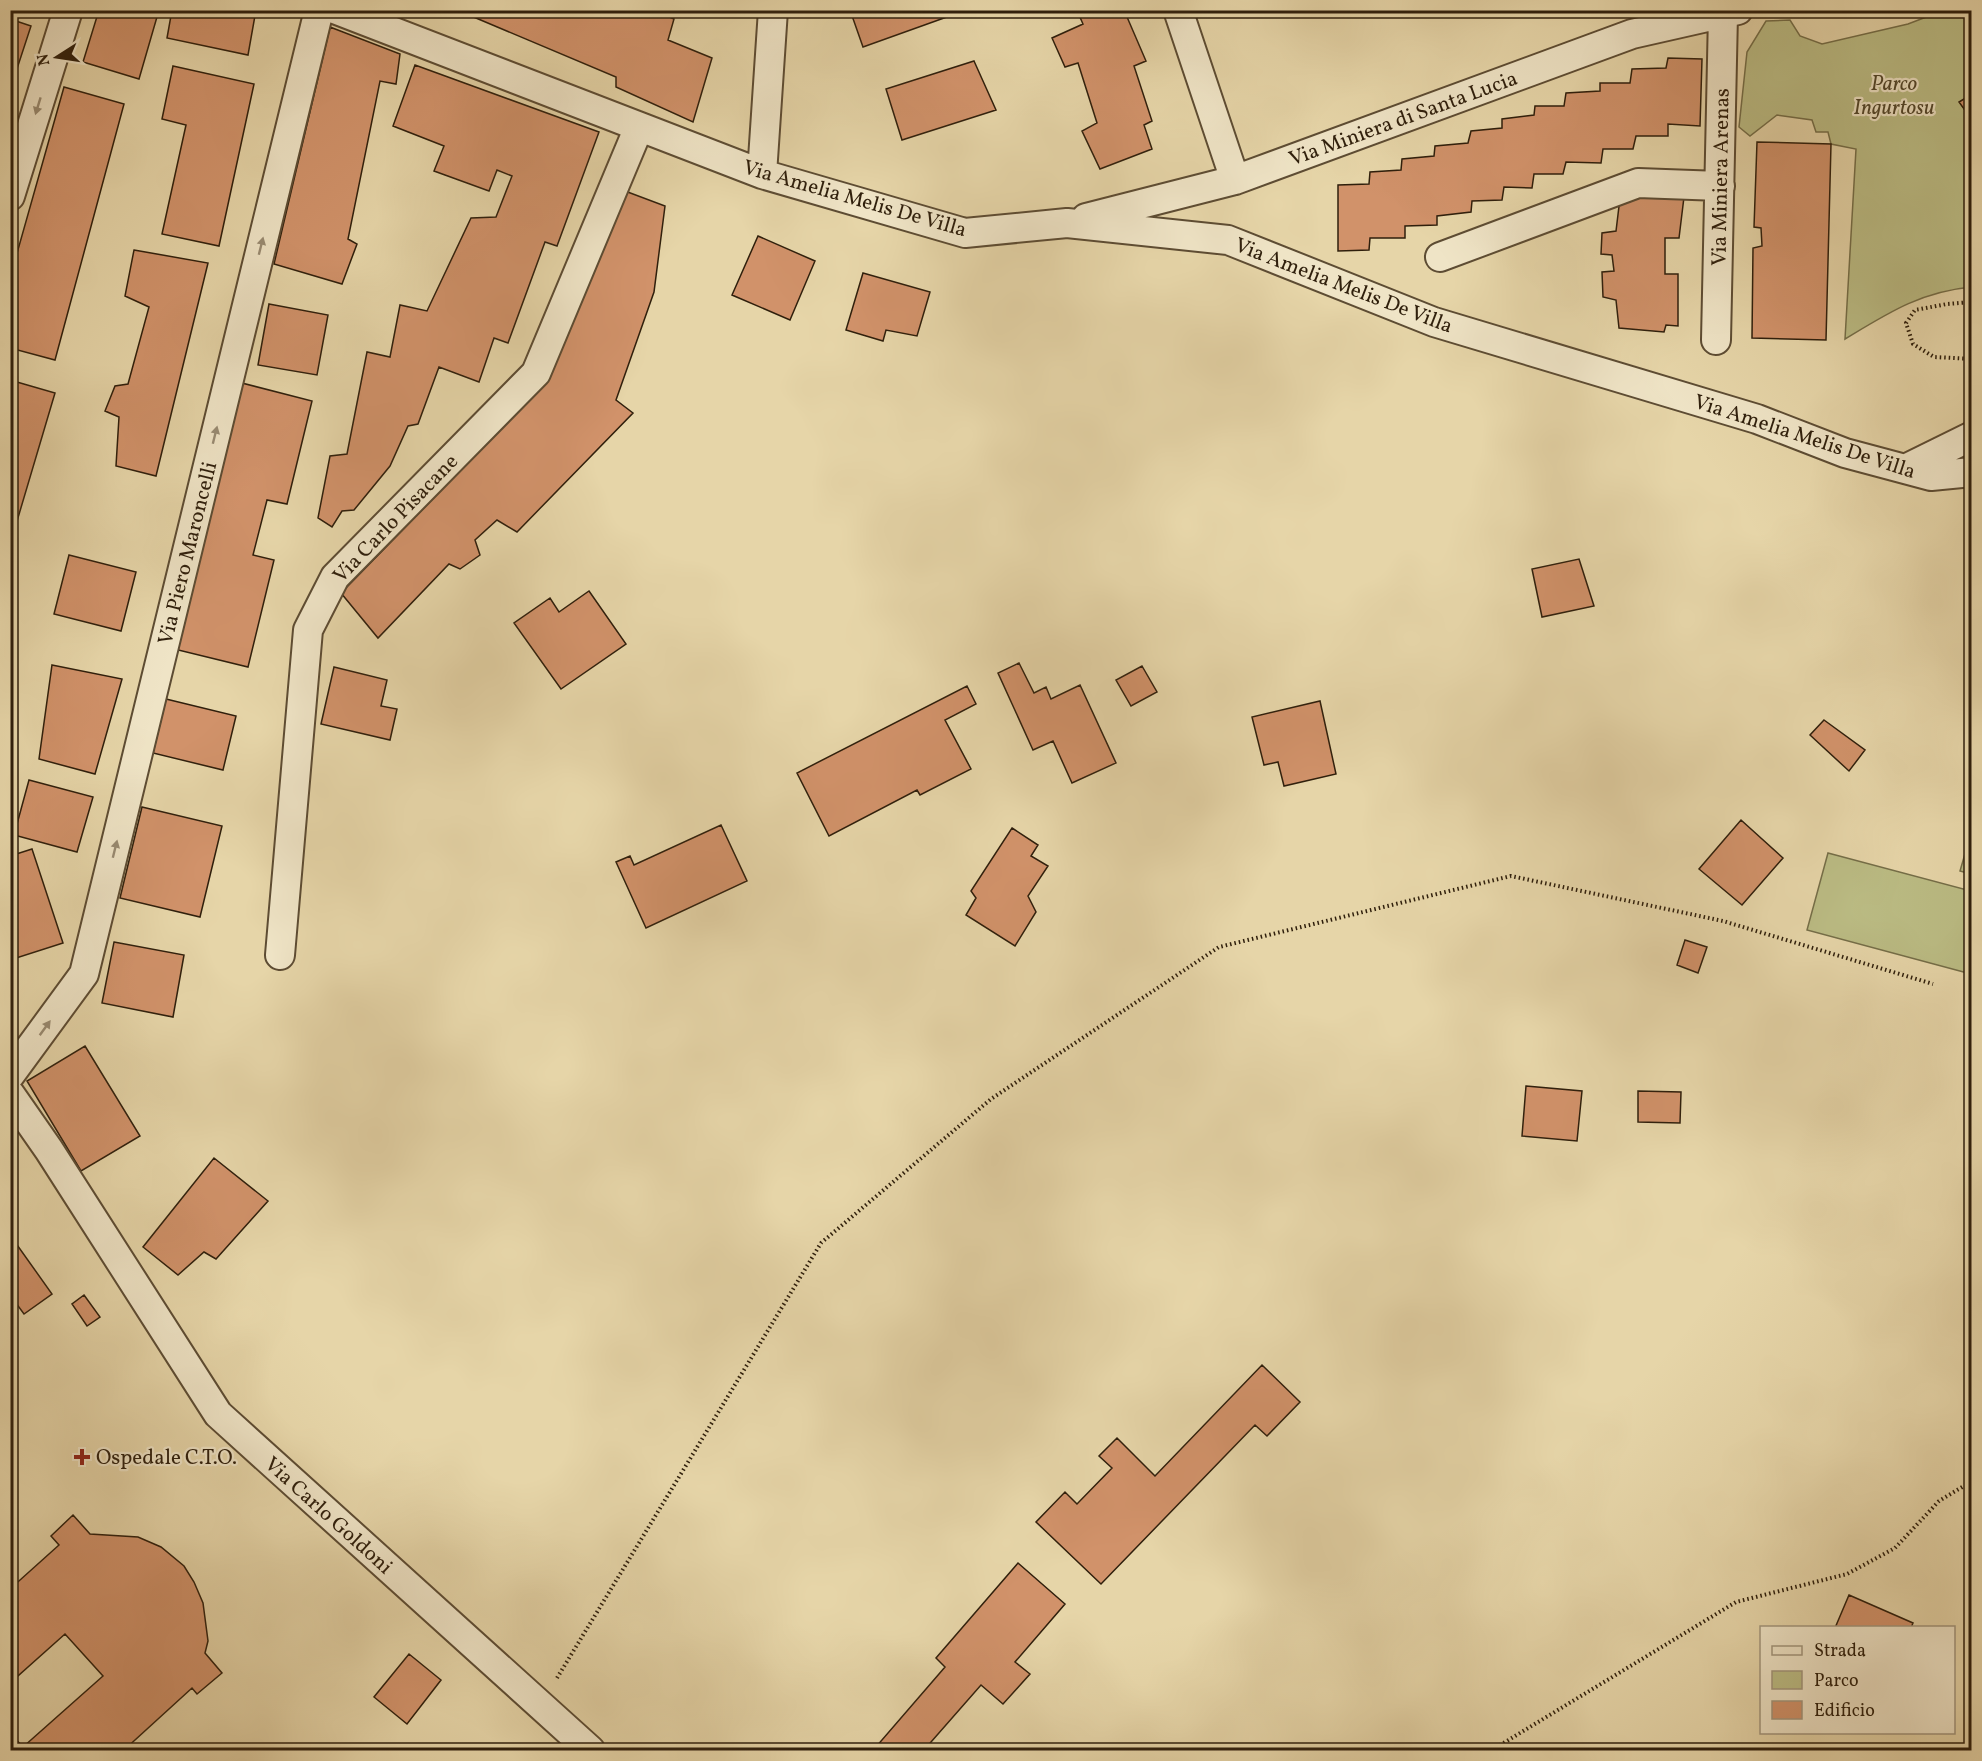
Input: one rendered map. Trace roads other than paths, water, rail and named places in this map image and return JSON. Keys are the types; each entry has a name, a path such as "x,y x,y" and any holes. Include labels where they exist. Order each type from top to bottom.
{"street":[{"path":"10,196 68,10"},
{"name":"Via Piero Maroncelli","path":"10,1075 84,974 319,10"},
{"name":"Via Amelia Melis De Villa","path":"337,10 762,174 965,233 1067,223 1228,240 1434,322 1757,419 1845,453 1931,476 1971,472"},
{"path":"762,174 773,10"},
{"path":"1178,10 1235,180"},
{"name":"Via Miniera di Santa Lucia","path":"1067,223 1235,180 1632,34 1731,12"},
{"name":"Via Miniera Arenas","path":"1716,340 1720,186 1731,12"},
{"name":"Via Carlo Pisacane","path":"280,955 308,630 334,577 536,373 639,127"},
{"path":"1440,257 1638,183 1720,186"},
{"path":"1905,469 1971,436"},
{"name":"Via Carlo Goldoni","path":"10,1094 49,1150 218,1414 590,1750"}],"place":[{"name":"Ospedale C.T.O.","path":"82,1457"}],"park label":[{"name":"Parco Ingurtosu","path":"1894,95"}]}
